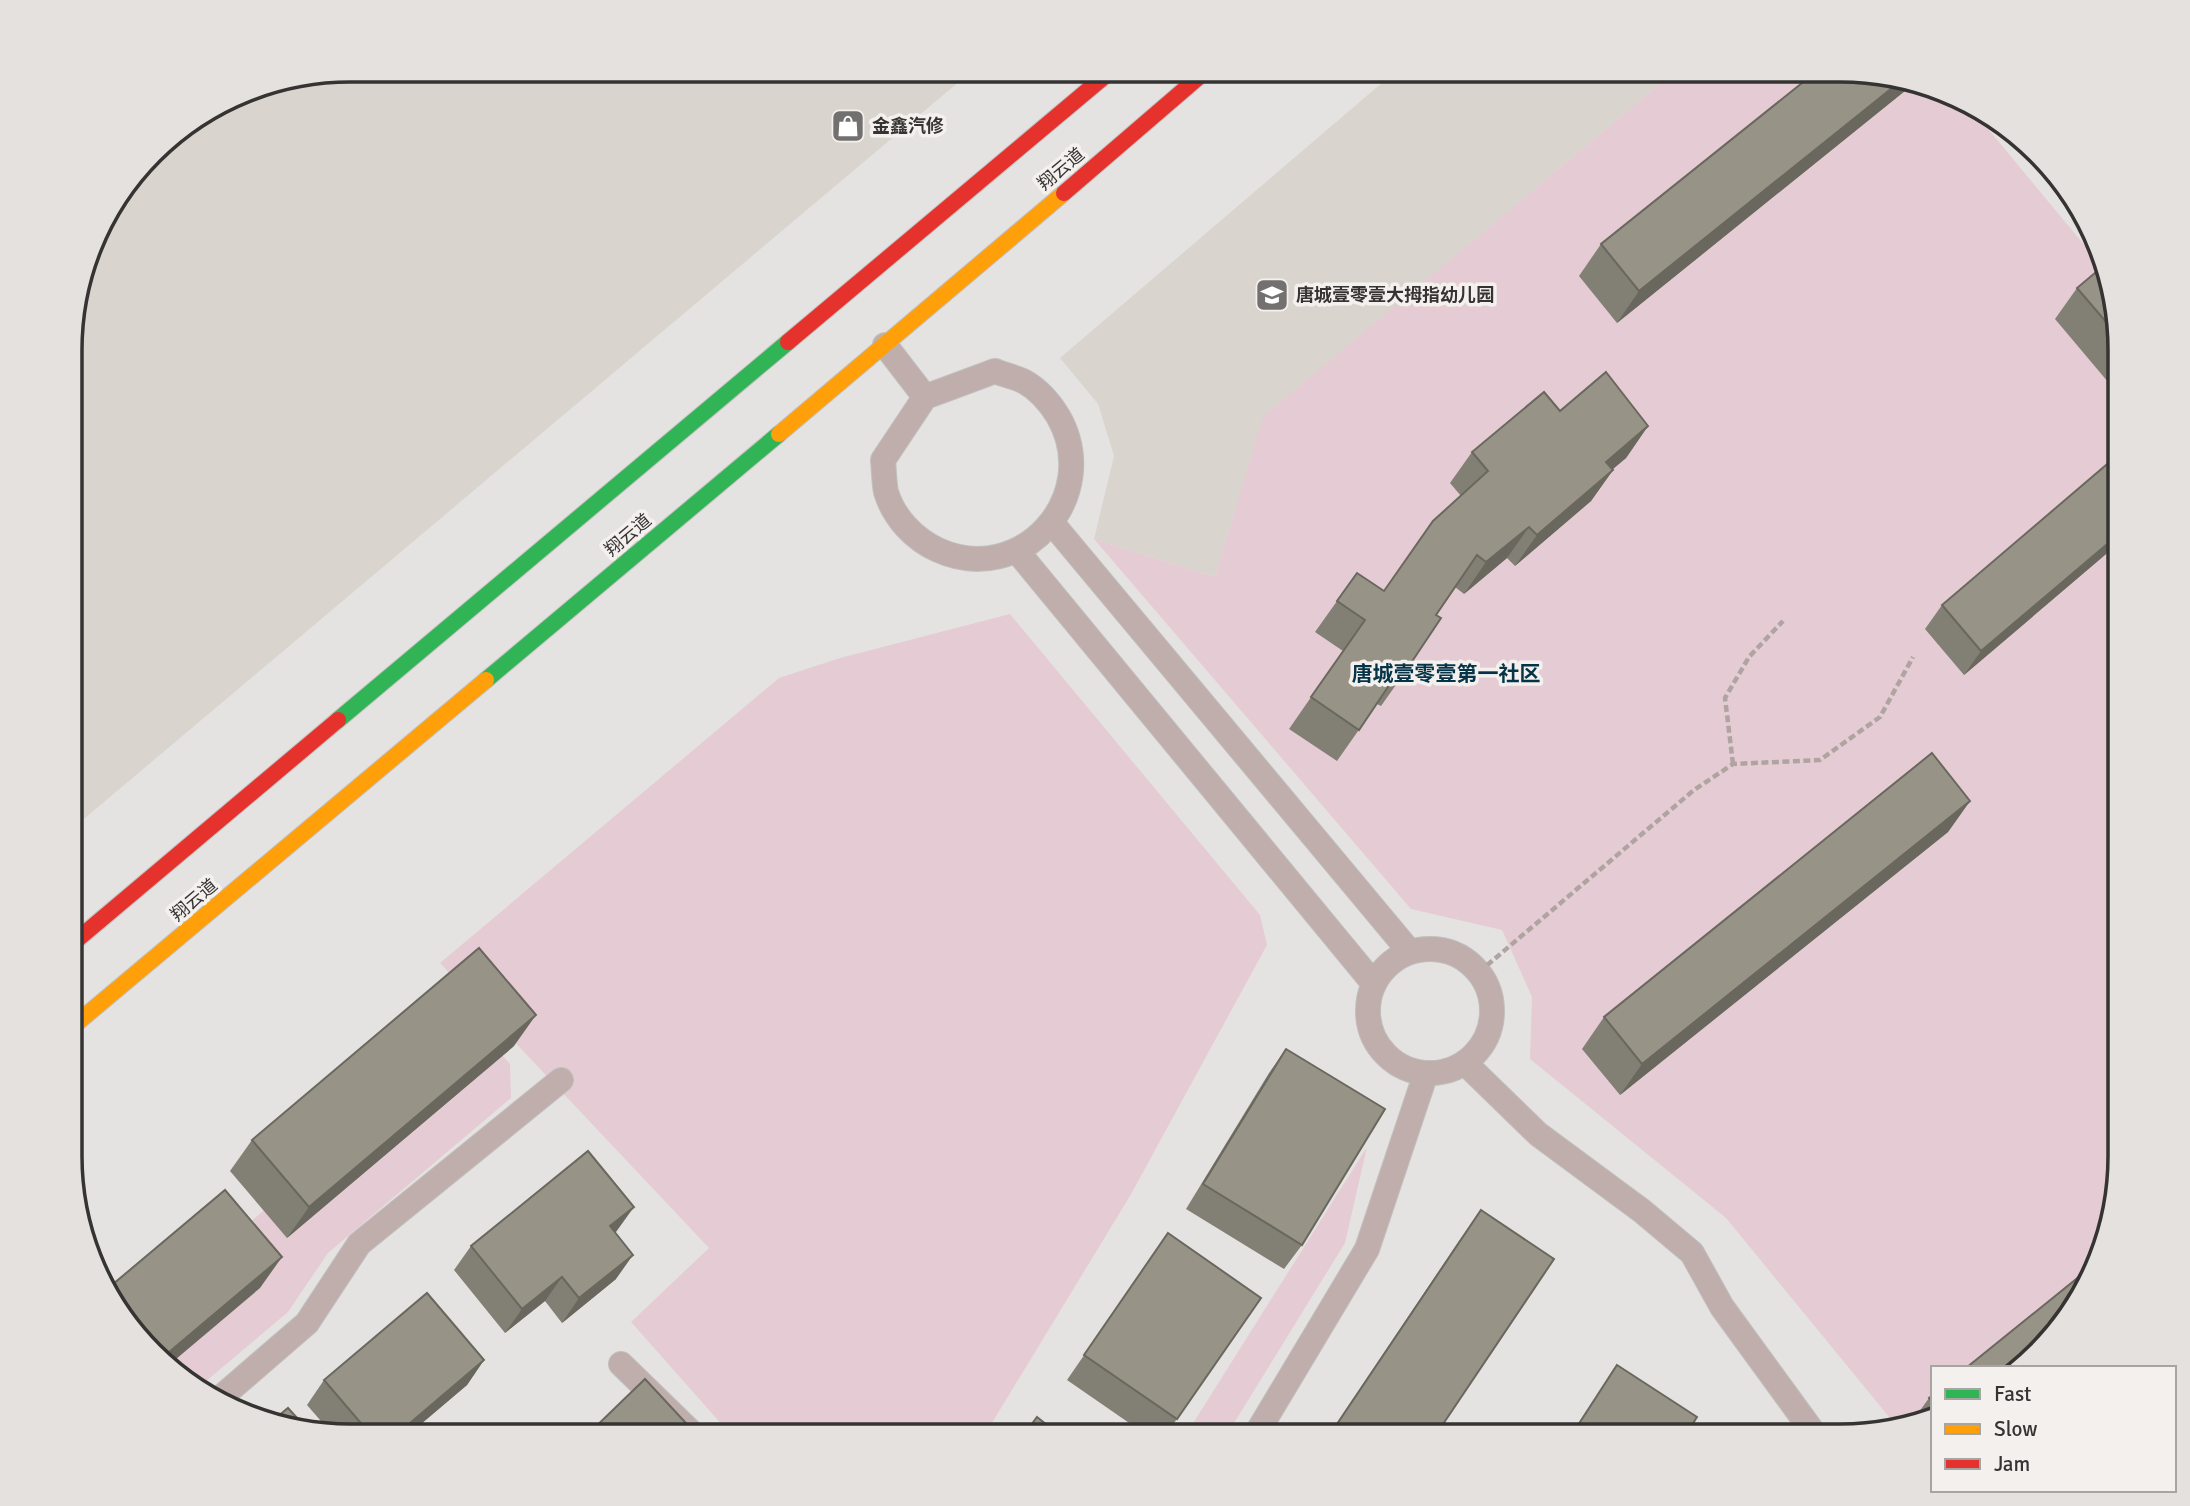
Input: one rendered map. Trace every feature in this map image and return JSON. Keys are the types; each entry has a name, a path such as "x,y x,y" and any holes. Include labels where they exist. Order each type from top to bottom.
{"main road":[{"path":"82,936 1098,82"},
{"name":"翔云道","path":"82,1019 885,345 1193,82"}],"lane":[{"path":"885,345 925,397"},
{"path":"995,372 1025,382 1050,403 1066,431 1072,463 1067,494 1052,523 1036,539 1017,551 985,559 953,557 924,543 901,521 886,492 883,460 925,397 995,372"},
{"path":"1052,523 1410,952"},
{"path":"1017,551 1374,984"},
{"path":"1429,948 1448,951 1465,958 1479,972 1489,990 1492,1010 1489,1030 1480,1048 1465,1063 1447,1071 1426,1073 1407,1069 1390,1058 1377,1042 1369,1024 1368,1003 1374,984 1383,970 1395,959 1429,948"},
{"path":"1465,1063 1538,1134 1642,1210 1692,1253 1722,1307 1807,1424"},
{"path":"1262,1424 1367,1249 1426,1073"},
{"path":"226,1393 307,1323 359,1244 561,1080"},
{"path":"621,1364 683,1424"}],"path":[{"path":"1733,764 1725,698 1749,657 1783,621"},
{"path":"1479,972 1694,790 1733,764 1820,760 1880,717 1913,657"}],"shaded area":[{"path":"959,82 82,821 82,351 87,298 96,264 127,201 161,161 187,138 216,118 264,96 298,87 333,83"},
{"name":"唐城壹零壹大拇指幼儿园","path":"1383,82 1662,82 1264,417 1215,577 1094,539 1114,456 1098,404 1060,358"},
{"path":"1662,82 1839,82 1892,87 1926,96 1984,124 2087,248 2103,298 2108,351 2107,1173 2103,1208 2094,1242 2072,1290 2041,1332 2005,1366 1931,1366 1931,1408 1891,1419 1726,1218 1530,1059 1532,997 1502,930 1411,909 1094,539 1215,577 1263,417"},
{"path":"1010,614 1260,915 1267,945 1130,1196 991,1424 721,1424 631,1322 709,1248 440,963 779,678 840,658"},
{"path":"478,1027 510,1064 511,1098 328,1253 288,1312 205,1382 161,1345 137,1318"},
{"path":"1367,1147 1345,1243 1233,1424 1193,1424"}],"building":[{"path":"1803,82 1857,83 1893,87 1639,291 1601,244"},
{"path":"2096,272 2106,321 2077,288"},
{"path":"1606,372 1648,426 1606,462 1613,470 1537,535 1529,527 1486,562 1477,555 1436,615 1441,618 1403,675 1398,672 1359,730 1311,697 1365,620 1337,601 1357,573 1384,591 1433,521 1488,471 1472,452 1544,392 1560,411"},
{"path":"2108,463 2108,543 1981,651 1942,605"},
{"path":"1932,753 1970,801 1642,1064 1604,1017"},
{"path":"479,948 536,1015 309,1207 252,1140"},
{"path":"1286,1049 1385,1109 1302,1245 1203,1184"},
{"path":"588,1151 634,1207 610,1226 633,1255 579,1298 562,1277 522,1309 471,1246"},
{"path":"225,1190 282,1257 169,1352 127,1305 114,1283"},
{"path":"1481,1210 1554,1259 1443,1424 1337,1424"},
{"path":"1168,1233 1261,1298 1177,1419 1084,1355"},
{"path":"2078,1277 2052,1319 2005,1366 1968,1366"},
{"path":"427,1293 484,1360 409,1424 362,1424 324,1380"},
{"path":"1617,1365 1697,1417 1693,1424 1579,1424"},
{"path":"645,1379 687,1424 598,1424"},
{"path":"288,1408 298,1419 281,1415"},
{"path":"1037,1417 1046,1424 1032,1424"}],"traffic: fast":[{"path":"338,720 788,342"},
{"path":"486,680 779,434"}],"traffic: slow":[{"path":"779,434 1064,193"},
{"path":"82,1019 486,680"}],"traffic: jam":[{"path":"788,342 1098,82"},
{"path":"1064,193 1193,82"},
{"path":"82,936 338,720"}],"place":[{"name":"金鑫汽修","path":"848,126"},
{"name":"唐城壹零壹大拇指幼儿园","path":"1272,295"}],"district":[{"name":"唐城壹零壹第一社区","path":"1446,674"}]}
